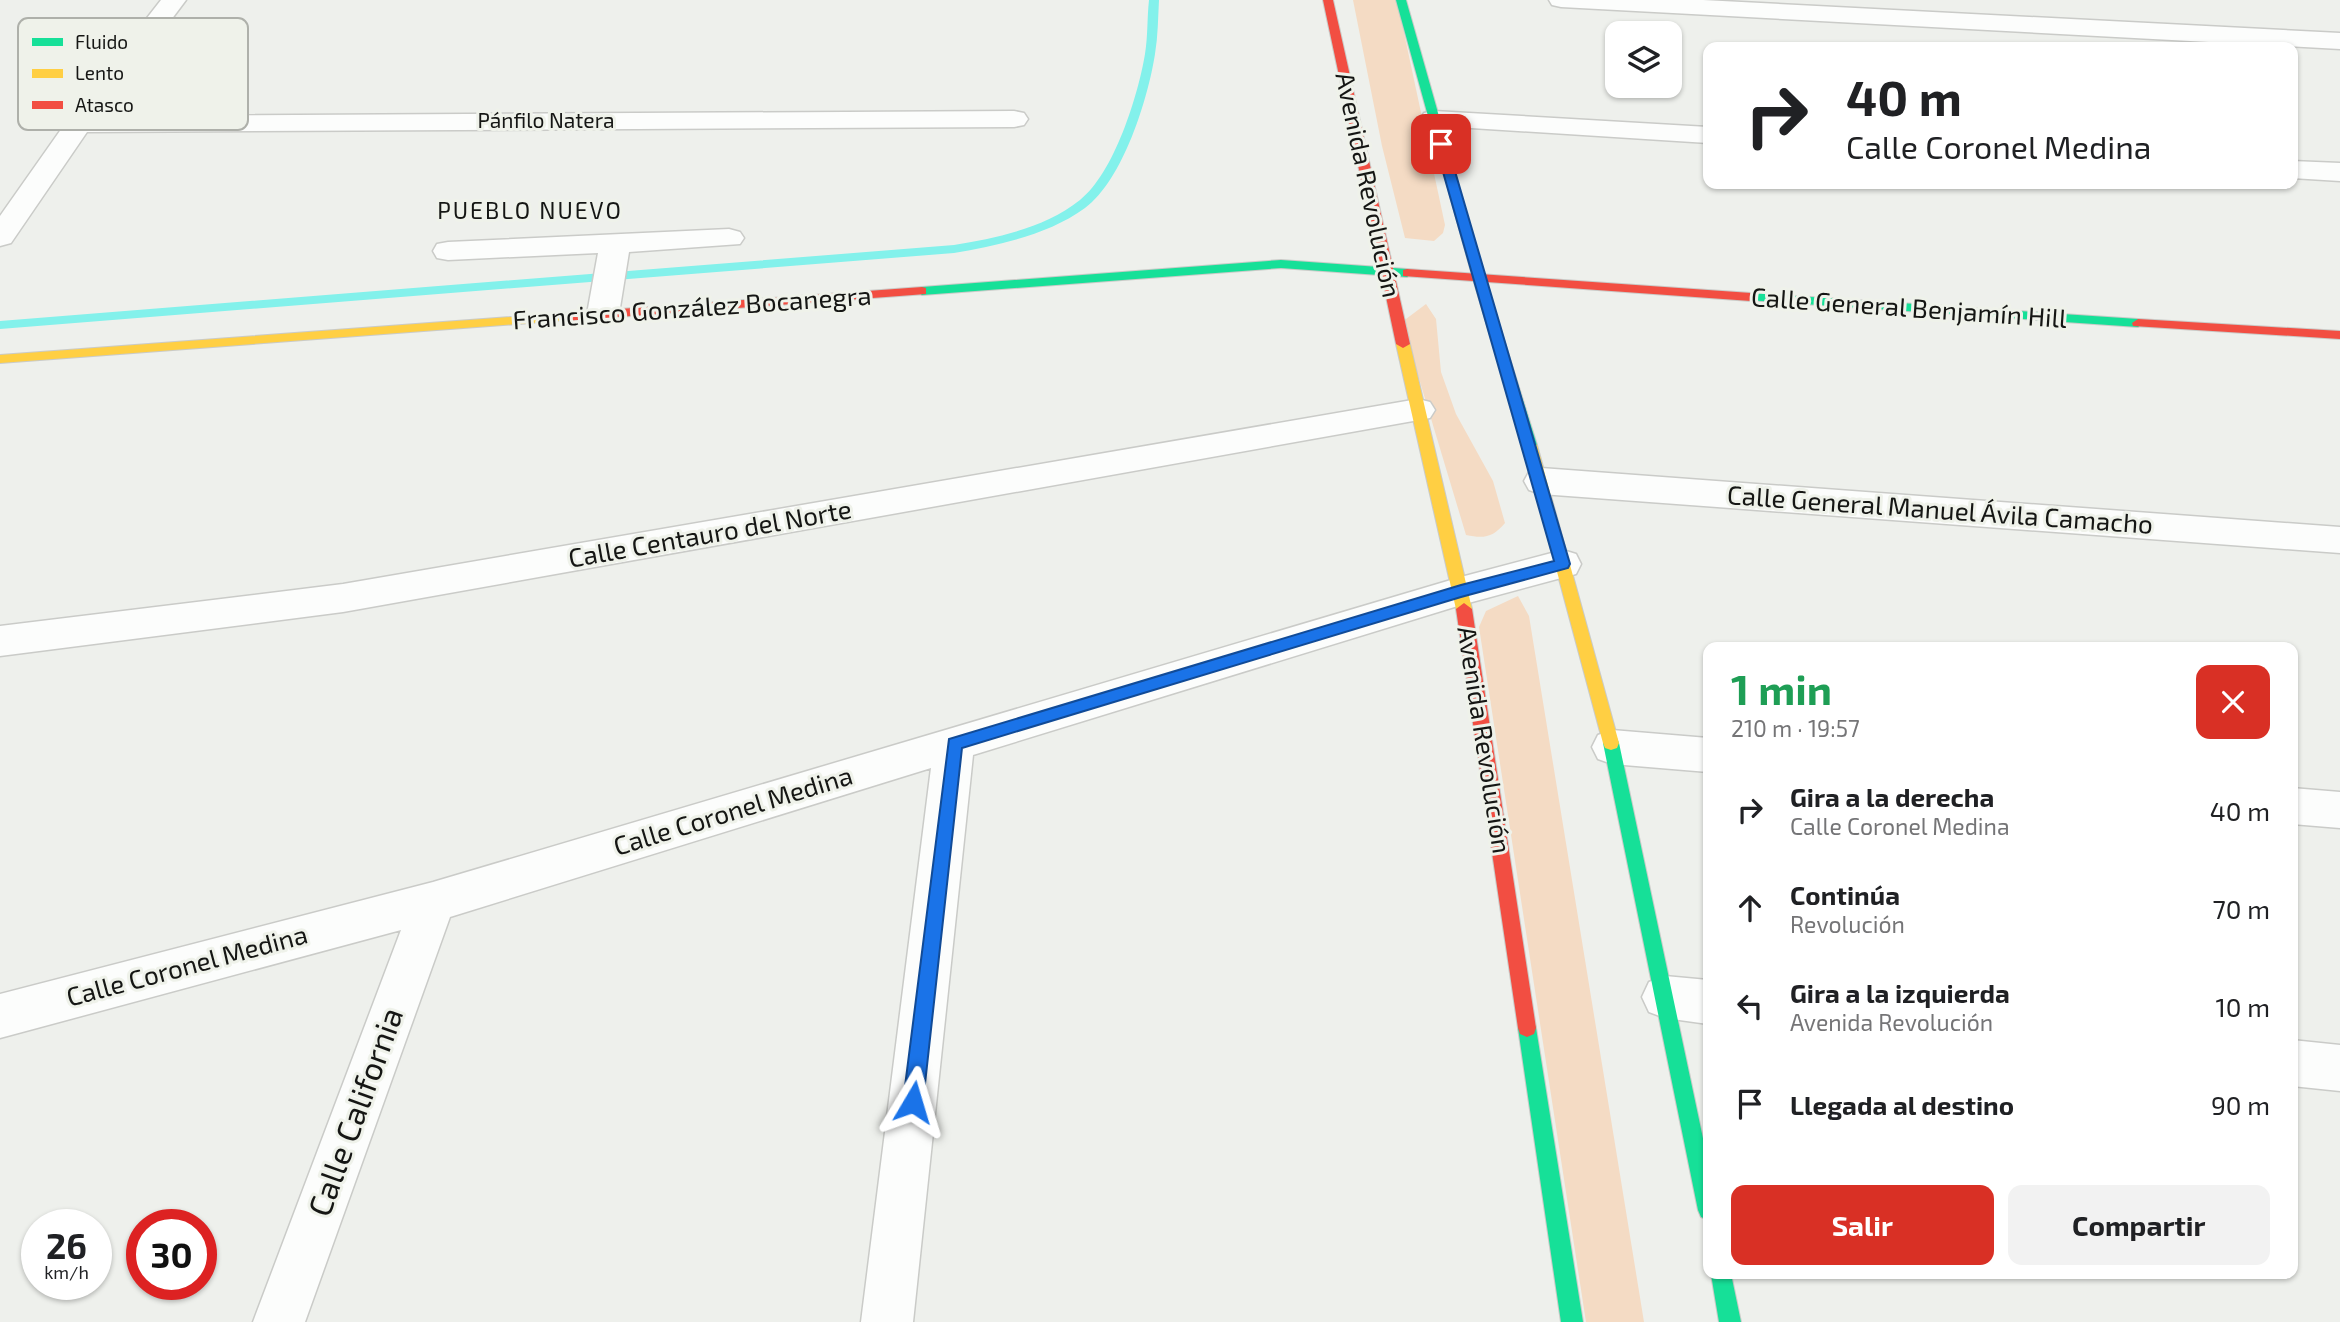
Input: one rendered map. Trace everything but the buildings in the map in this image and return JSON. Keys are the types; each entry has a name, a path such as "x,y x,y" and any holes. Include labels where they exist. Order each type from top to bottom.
{"street":[{"path":"160,18 174,0"},
{"name":"Avenida Revolución","path":"1328,0 1385,269 1461,591 1573,1322"},
{"path":"1401,0 1479,279 1541,481 1612,747 1687,999 1703,1160"},
{"path":"1561,0 2340,41"},
{"name":"Pánfilo Natera","path":"248,123 1014,118"},
{"path":"1434,119 1703,135"},
{"path":"0,237 75,130"},
{"path":"2298,169 2340,172"},
{"path":"448,251 729,238"},
{"path":"603,314 615,243"},
{"name":"Francisco González Bocanegra","path":"0,359 1281,264 1385,269 1479,279"},
{"name":"Calle General Benjamín Hill","path":"1479,279 2340,335"},
{"name":"Calle Centauro del Norte","path":"0,641 343,598 1418,410"},
{"name":"Calle General Manuel Ávila Camacho","path":"1541,481 2340,540"},
{"name":"Calle Coronel Medina","path":"0,1016 433,902 1461,591 1563,564"},
{"path":"887,1322 954,744"},
{"path":"1612,747 1703,755"},
{"path":"2298,806 2340,810"},
{"name":"Calle California","path":"279,1322 433,902"},
{"path":"2298,1064 2340,1068"},
{"path":"1722,1279 1730,1322"}],"shaded area":[{"path":"1353,0 1397,0 1445,225 1443,233 1434,241 1405,238 1382,146"},
{"path":"1426,304 1436,319 1441,372 1456,414 1493,481 1505,523 1488,536 1466,535 1402,322"},
{"path":"1518,596 1529,616 1644,1322 1586,1322 1479,627 1486,611"}],"waterway":[{"path":"0,325 954,249 1010,237 1067,214 1083,204 1104,181 1127,131 1145,77 1151,49 1154,0"}],"traffic: fast":[{"path":"1401,0 1479,279 1530,445"},
{"path":"922,291 1281,264 1407,273"},
{"path":"1751,297 2138,323"},
{"path":"1611,743 1703,1186"},
{"path":"1527,1028 1572,1322"},
{"path":"1722,1279 1730,1322"}],"traffic: slow":[{"path":"0,359 565,317"},
{"path":"1403,344 1464,609"},
{"path":"1530,445 1611,743"}],"traffic: jam":[{"path":"1328,0 1403,344"},
{"path":"1407,273 1751,297"},
{"path":"565,317 922,291"},
{"path":"2138,323 2340,335"},
{"path":"1464,609 1527,1028"}],"district":[{"name":"PUEBLO NUEVO","path":"530,211"}],"route":[{"path":"913,1102 954,744 1461,591 1563,564 1441,144"}]}
